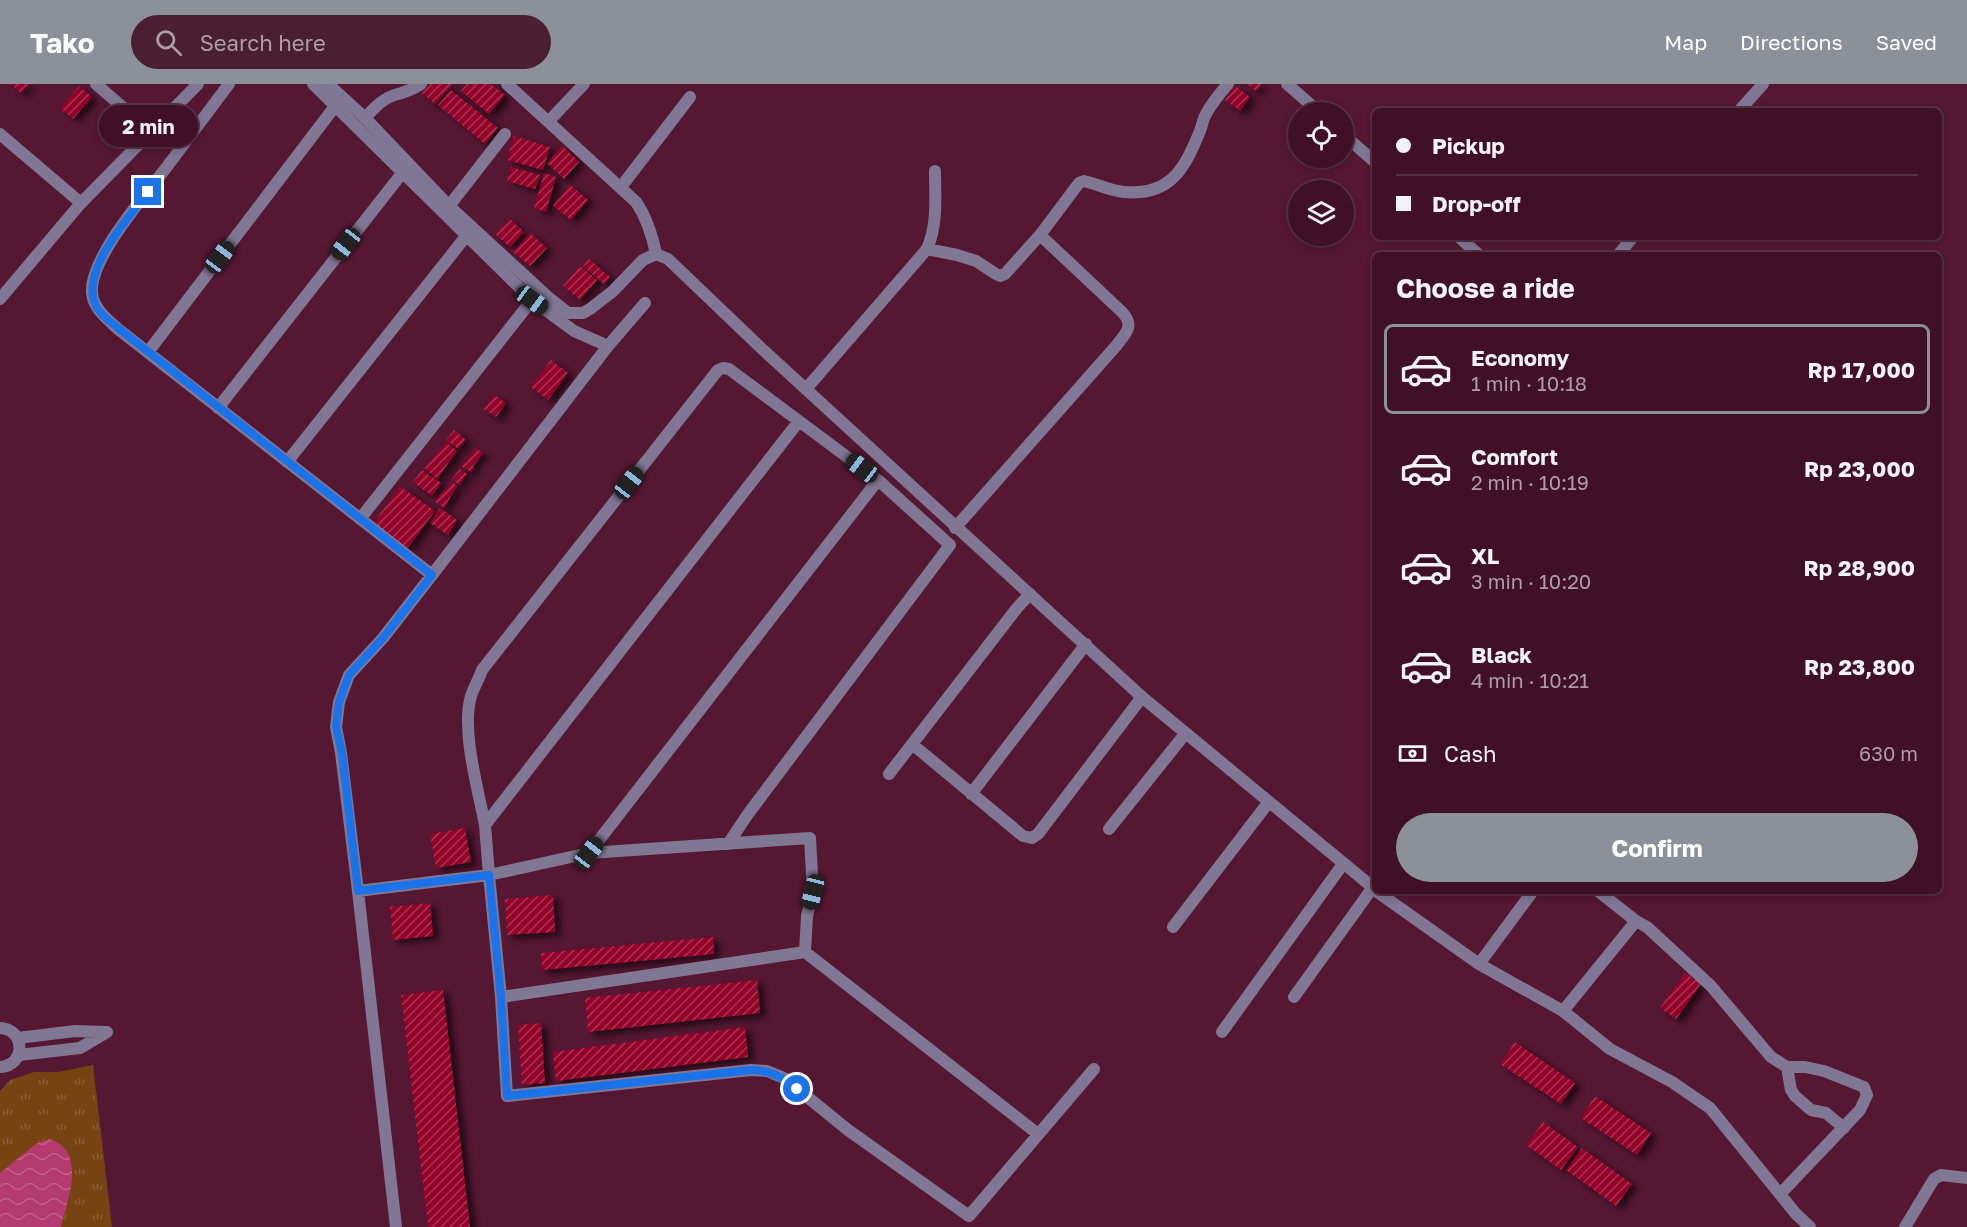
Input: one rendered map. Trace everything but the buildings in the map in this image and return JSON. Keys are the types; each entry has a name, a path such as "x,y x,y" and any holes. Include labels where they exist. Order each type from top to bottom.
{"street":[{"path":"96,84 150,131"},
{"path":"0,299 81,203 198,84"},
{"path":"229,84 121,228 103,256 94,275 91,292 94,304 106,318 148,352 432,575"},
{"path":"313,84 532,300 574,331 608,346"},
{"path":"328,84 365,118 449,206 568,313 583,313 590,309 612,292 643,260 656,254 668,259 760,347 1142,697 1268,803 1372,886"},
{"path":"365,118 387,99 412,90 421,84"},
{"path":"507,84 621,187 645,215 656,254"},
{"path":"549,121 584,84"},
{"path":"927,249 976,261 1000,276 1005,274 1040,235 1079,183 1084,182 1133,193 1161,188 1169,183 1192,147 1205,116 1228,84"},
{"path":"1287,84 1308,102"},
{"path":"1742,108 1763,84"},
{"path":"621,187 690,97"},
{"path":"148,352 336,105"},
{"path":"0,134 81,203"},
{"path":"449,206 505,134"},
{"path":"1354,144 1372,160"},
{"path":"806,389 927,249 933,236 935,220 935,171"},
{"path":"218,408 403,172"},
{"path":"287,462 466,235"},
{"path":"956,528 1127,331 1128,318 1040,235"},
{"path":"1462,240 1476,252"},
{"path":"1620,252 1630,240"},
{"path":"360,519 532,300"},
{"path":"396,1227 342,753 336,726 339,702 349,675 383,638 608,346 645,303"},
{"path":"728,844 950,544 878,480 729,369 723,368 718,370 482,670 471,696 468,716 469,742 484,825 501,997 507,1096 751,1070 767,1071 784,1078 848,1131 969,1216 1094,1069"},
{"path":"484,825 799,421"},
{"path":"589,853 878,480"},
{"path":"889,774 1030,594"},
{"path":"971,794 1086,644"},
{"path":"912,744 1023,836 1032,838 1038,834 1142,697"},
{"path":"1109,829 1185,734"},
{"path":"1173,927 1268,803"},
{"path":"358,891 489,875 589,853 810,838 813,892 807,916 805,952"},
{"path":"1222,1032 1343,864"},
{"path":"1294,998 1372,892"},
{"path":"1383,894 1479,964 1563,1011 1610,1049 1672,1082 1710,1108 1796,1214 1810,1227"},
{"path":"1479,964 1531,894"},
{"path":"1602,894 1647,927 1711,986 1771,1057 1787,1067 1804,1067 1824,1071 1866,1088 1868,1095 1866,1101 1844,1128 1781,1193"},
{"path":"1563,1011 1636,921"},
{"path":"501,997 805,952 1038,1134"},
{"path":"0,1028 12,1031 18,1038 20,1046 19,1055 13,1062 0,1066"},
{"path":"18,1038 75,1030 107,1032 80,1048 19,1055"},
{"path":"1787,1067 1791,1090 1795,1096 1811,1110 1826,1113 1844,1128"},
{"path":"1905,1227 1934,1179 1941,1175 1967,1178"}],"green space":[{"path":"93,1065 112,1227 0,1227 0,1091 10,1080 34,1072 58,1072"}],"water":[{"path":"50,1139 61,1145 72,1165 70,1190 61,1227 0,1227 0,1173 37,1143"}],"route":[{"path":"148,192 103,256 94,275 91,292 94,304 118,328 432,575 383,638 349,675 339,702 336,726 342,753 358,891 489,875 501,997 507,1096 751,1070 767,1071 784,1078 797,1089"}]}
